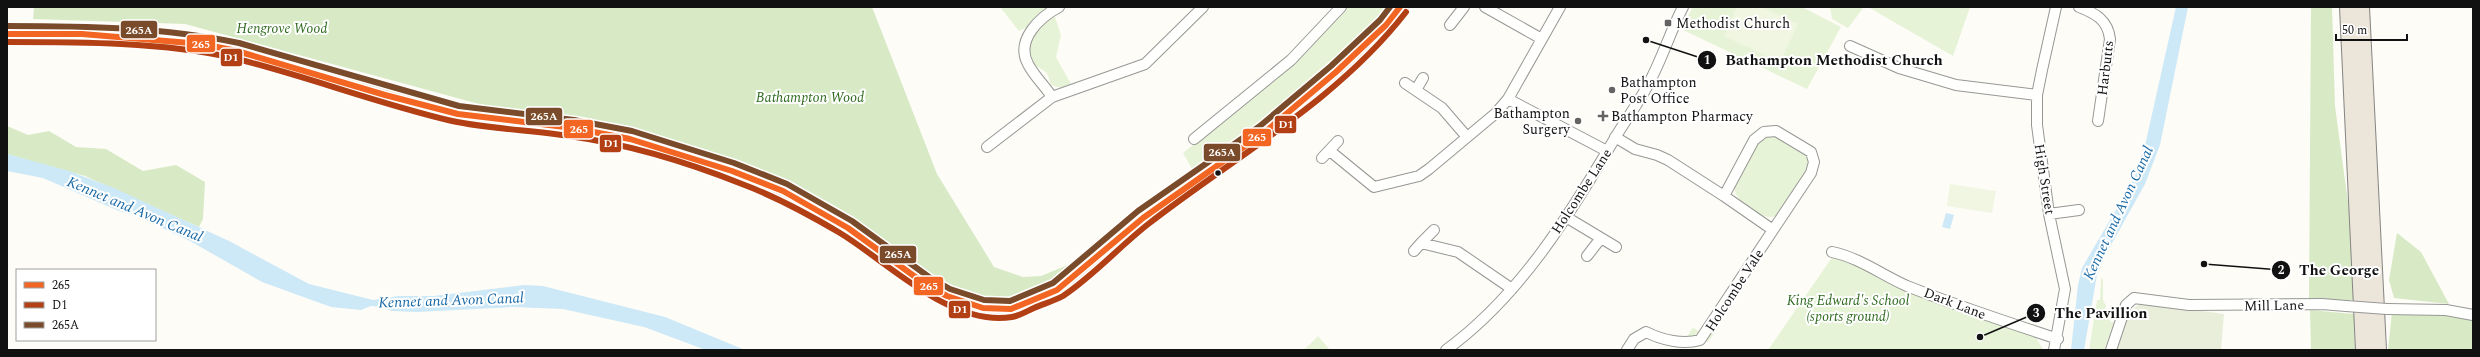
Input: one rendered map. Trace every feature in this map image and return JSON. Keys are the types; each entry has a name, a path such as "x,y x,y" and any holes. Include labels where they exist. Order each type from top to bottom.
{"highway":[{"path":"7,34 82,34 202,44 244,53 385,95 458,114 573,128 630,139 732,171 783,191 848,228 925,284 947,296 983,308 1010,309 1057,290 1143,218 1265,132 1341,67 1386,25 1400,7"},
{"path":"2348,7 2364,350"},
{"path":"2361,7 2378,350"}],"street":[{"path":"1052,97 1028,64 1025,54 1030,32 1047,13 1059,7"},
{"path":"987,147 1052,97 1145,64 1203,7"},
{"path":"1194,139 1291,60 1341,7"},
{"path":"1450,25 1464,7"},
{"path":"1485,7 1540,38"},
{"path":"1338,142 1326,155 1374,187 1419,176 1496,113 1508,99 1540,38 1560,7"},
{"name":"Holcombe Lane","path":"1446,350 1477,326 1512,289 1566,217 1652,78 1683,7"},
{"name":"High Street","path":"2054,350 2058,339 2066,290 2049,214 2037,126 2038,96 2056,7"},
{"name":"Harbutts","path":"2079,7 2092,12 2104,22 2109,30 2110,39 2098,121"},
{"path":"1850,46 1899,68 1956,85 2038,96"},
{"path":"1416,90 1423,78"},
{"path":"1405,83 1442,108 1467,137"},
{"path":"1508,99 1607,152"},
{"name":"Holcombe Vale","path":"1626,350 1634,338 1646,332 1672,341 1693,342 1700,340 1811,173 1814,162 1811,152 1776,131 1764,132 1754,140 1724,196"},
{"path":"1615,137 1635,149 1657,154 1668,160 1773,230"},
{"path":"2049,214 2079,210"},
{"path":"1566,217 1616,247"},
{"path":"1434,230 1418,247 1458,252 1512,289"},
{"path":"1587,256 1601,238"},
{"name":"Dark Lane","path":"1832,252 1846,255 1906,285 1974,312 2058,339"},
{"name":"Mill Lane","path":"2111,350 2126,305 2134,298 2189,305 2322,304 2387,309 2446,310 2473,315"}],"green space":[{"name":"Bathampton Wood","path":"34,7 872,7 937,174 994,267 1023,277 1041,276 1070,264 1090,249 1092,250 1058,281 1022,299 1005,302 988,300 945,285 839,209 802,189 617,128 479,104 185,24 33,19"},
{"path":"1000,7 1051,7 1041,13 1024,29 1019,31"},
{"path":"1344,7 1392,7 1316,82 1251,138 1195,174 1183,153 1295,61"},
{"path":"1693,7 1802,7 1841,27 1807,89 1681,29"},
{"path":"1737,7 1762,7 1798,24 1780,62 1724,36"},
{"path":"1830,7 1864,7 1848,28 1832,19"},
{"path":"1868,7 1970,7 1953,56"},
{"path":"2311,7 2332,7 2335,106 2354,247 2356,300 2309,300"},
{"path":"1054,14 1061,35 1056,57 1071,84 1061,88 1051,85 1046,73 1035,65 1031,57 1030,50 1031,43 1038,30"},
{"path":"7,126 28,135 49,131 76,147 106,149 143,171 176,165 205,182 203,219 199,227 85,176 7,154"},
{"path":"1775,135 1807,155 1811,162 1808,171 1776,216 1770,217 1757,213 1743,203 1735,192 1734,186 1758,143 1765,136"},
{"path":"1950,184 1996,191 1992,213 1947,206"},
{"path":"2397,233 2421,252 2449,304 2394,298 2389,280"},
{"name":"King Edward's School (sports ground)","path":"1833,256 1905,287 2034,333 2043,350 1768,350"},
{"path":"2101,278 2103,279 2103,300 2106,306 2102,314 2111,317 2110,322 2114,322 2104,350 2089,350 2097,300 2100,300"},
{"path":"2144,303 2224,314 2221,350 2116,350 2129,315 2138,305"},
{"path":"2310,310 2354,314 2355,350 2311,350"},
{"path":"2392,312 2448,313 2473,320 2473,350 2388,350"},
{"path":"1715,324 1719,327 1707,343 1707,336"},
{"path":"1693,327 1699,332 1692,337 1687,337"},
{"path":"1318,336 1330,350 1304,350"}],"water":[{"name":"Kennet and Avon Canal","path":"2176,7 2188,7 2160,145 2145,184 2106,254 2097,275 2084,350 2071,350 2078,285 2082,268 2134,179 2146,141"},
{"name":"Kennet and Avon Canal","path":"7,154 69,171 114,188 229,241 309,284 373,300 398,296 434,296 524,285 543,286 665,317 745,350 706,350 644,327 563,309 513,307 417,312 392,311 381,307 371,306 361,310 331,307 262,282 190,241 135,215 119,211 43,178 7,171"},
{"path":"1946,213 1954,215 1950,229 1942,227"}],"transit line":[{"name":"265A","path":"7,26 123,28 210,38 239,43 459,106 574,120 632,131 734,163 787,184 852,221 929,277 950,289 984,300 1010,301 1053,283 1138,211 1260,126 1331,66 1380,20 1390,7"},
{"name":"265","path":"7,34 82,34 202,44 237,51 385,95 458,114 573,128 630,139 732,171 783,191 848,228 925,284 947,296 983,308 1011,309 1057,290 1143,218 1265,132 1336,72 1386,25 1400,7"},
{"name":"D1","path":"7,42 121,44 206,53 261,65 397,107 452,121 481,126 591,139 657,155 721,176 768,194 792,206 859,245 921,290 943,302 966,312 989,317 1012,317 1063,296 1085,280 1147,225 1317,101 1379,44 1406,12"}],"place":[{"name":"Methodist Church","path":"1668,23"},
{"name":"Bathampton Methodist Church","path":"1646,40"},
{"name":"Bathampton Post Office","path":"1612,90"},
{"name":"Bathampton Pharmacy","path":"1603,116"},
{"name":"Bathampton Surgery","path":"1578,121"},
{"name":"The George","path":"2204,264"},
{"name":"The Pavillion","path":"1980,337"}],"park label":[{"name":"Hengrove Wood","path":"282,28"}]}
